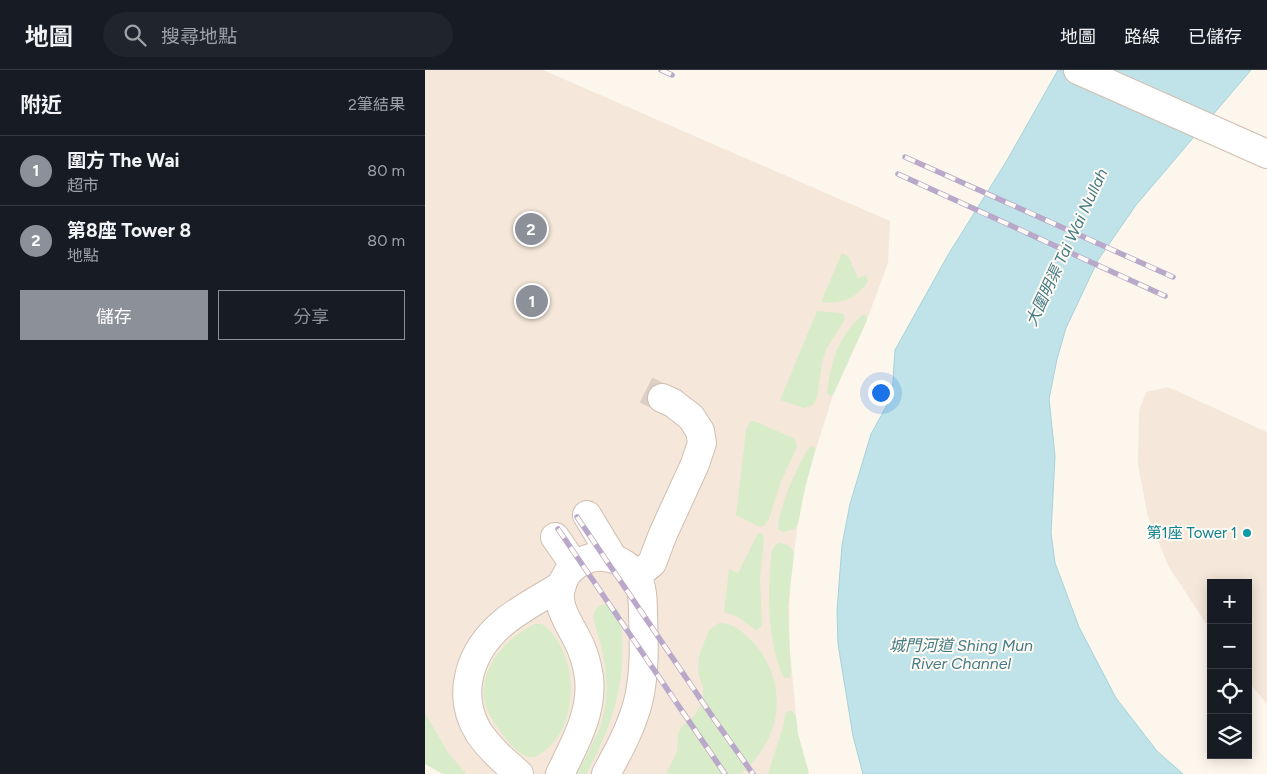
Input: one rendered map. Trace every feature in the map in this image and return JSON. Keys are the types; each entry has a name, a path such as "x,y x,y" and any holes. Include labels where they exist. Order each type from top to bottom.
{"street":[{"path":"1078,70 1266,153"},
{"path":"636,576 652,563 695,464 702,443 700,431 691,417 662,398"},
{"path":"587,515 613,558"},
{"path":"555,537 568,575 559,596 561,609 585,657 589,677 589,698 585,719 560,774"},
{"path":"519,774 495,753 480,734 472,719 467,701 467,682 471,665 490,635 504,621 588,559 600,556 613,558 624,564 636,576 640,584 642,596 644,639 643,669 639,698 630,726 605,774"}],"shaded area":[{"path":"425,70 543,70 890,221 888,263 867,320 833,395 810,468 800,508 790,583 789,639 798,734 809,774 443,774 425,764"},
{"path":"1168,387 1267,432 1267,704 1252,686 1252,579 1207,579 1207,625 1169,567 1148,517 1138,465 1139,411 1146,392"}],"green space":[{"path":"842,253 848,256 858,278 866,275 868,281 859,292 848,299 829,303 821,302"},
{"path":"817,311 843,313 845,319 827,348 822,362 817,398 811,406 804,408 780,400"},
{"path":"865,314 867,320 833,395 830,396 827,393 828,384 838,348 853,324"},
{"path":"754,421 795,439 797,447 780,484 769,519 764,526 760,527 736,515 746,430 750,422"},
{"path":"811,446 815,447 815,451 798,524 795,529 784,532 779,530 780,513 801,461"},
{"path":"758,533 762,534 764,538 760,578 762,626 756,630 736,616 724,612 729,569 738,573"},
{"path":"780,543 789,546 794,554 788,607 790,678 784,678 778,664 771,632 769,580 772,550 776,544"},
{"path":"607,604 616,608 621,617 623,651 619,688 615,706 595,757 586,774 577,774 600,728 605,708 607,688 605,666 593,618 595,611 600,605"},
{"path":"719,623 728,624 741,631 752,641 764,657 772,674 776,692 773,728 765,745 740,774 666,774 677,752 678,733 700,707 703,688 698,672 699,656 709,630"},
{"path":"535,624 542,624 555,636 560,644 567,662 571,688 565,724 561,732 543,752 535,757 531,757 525,756 515,748 494,722 485,703 484,686 491,664 506,644"},
{"path":"788,711 792,711 796,716 798,734 809,774 768,774 784,724 785,714"},
{"path":"425,713 447,751 466,774 443,774 425,764"}],"water":[{"path":"1058,70 1251,70 1136,205 1098,260 1066,328 1057,359 1049,399 1055,456 1051,533 1055,563 1079,627 1116,698 1157,751 1183,774 863,774 853,736 838,644 837,611 842,545 850,504 871,434 892,396 895,350 948,255 1006,162"}],"tunnel":[{"path":"646,390 662,398"}],"railway":[{"path":"661,70 672,75"},
{"path":"905,157 1173,277"},
{"path":"898,174 1165,296"},
{"path":"577,517 753,774"},
{"path":"558,529 725,774"}],"place":[{"name":"第8座 Tower 8","path":"531,229"},
{"name":"圍方 The Wai","path":"532,301"},
{"name":"第1座 Tower 1","path":"1247,533"}],"water label":[{"name":"大圍明渠 Tai Wai Nullah","path":"1066,247"},
{"name":"城門河道 Shing Mun River Channel","path":"961,654"}]}
